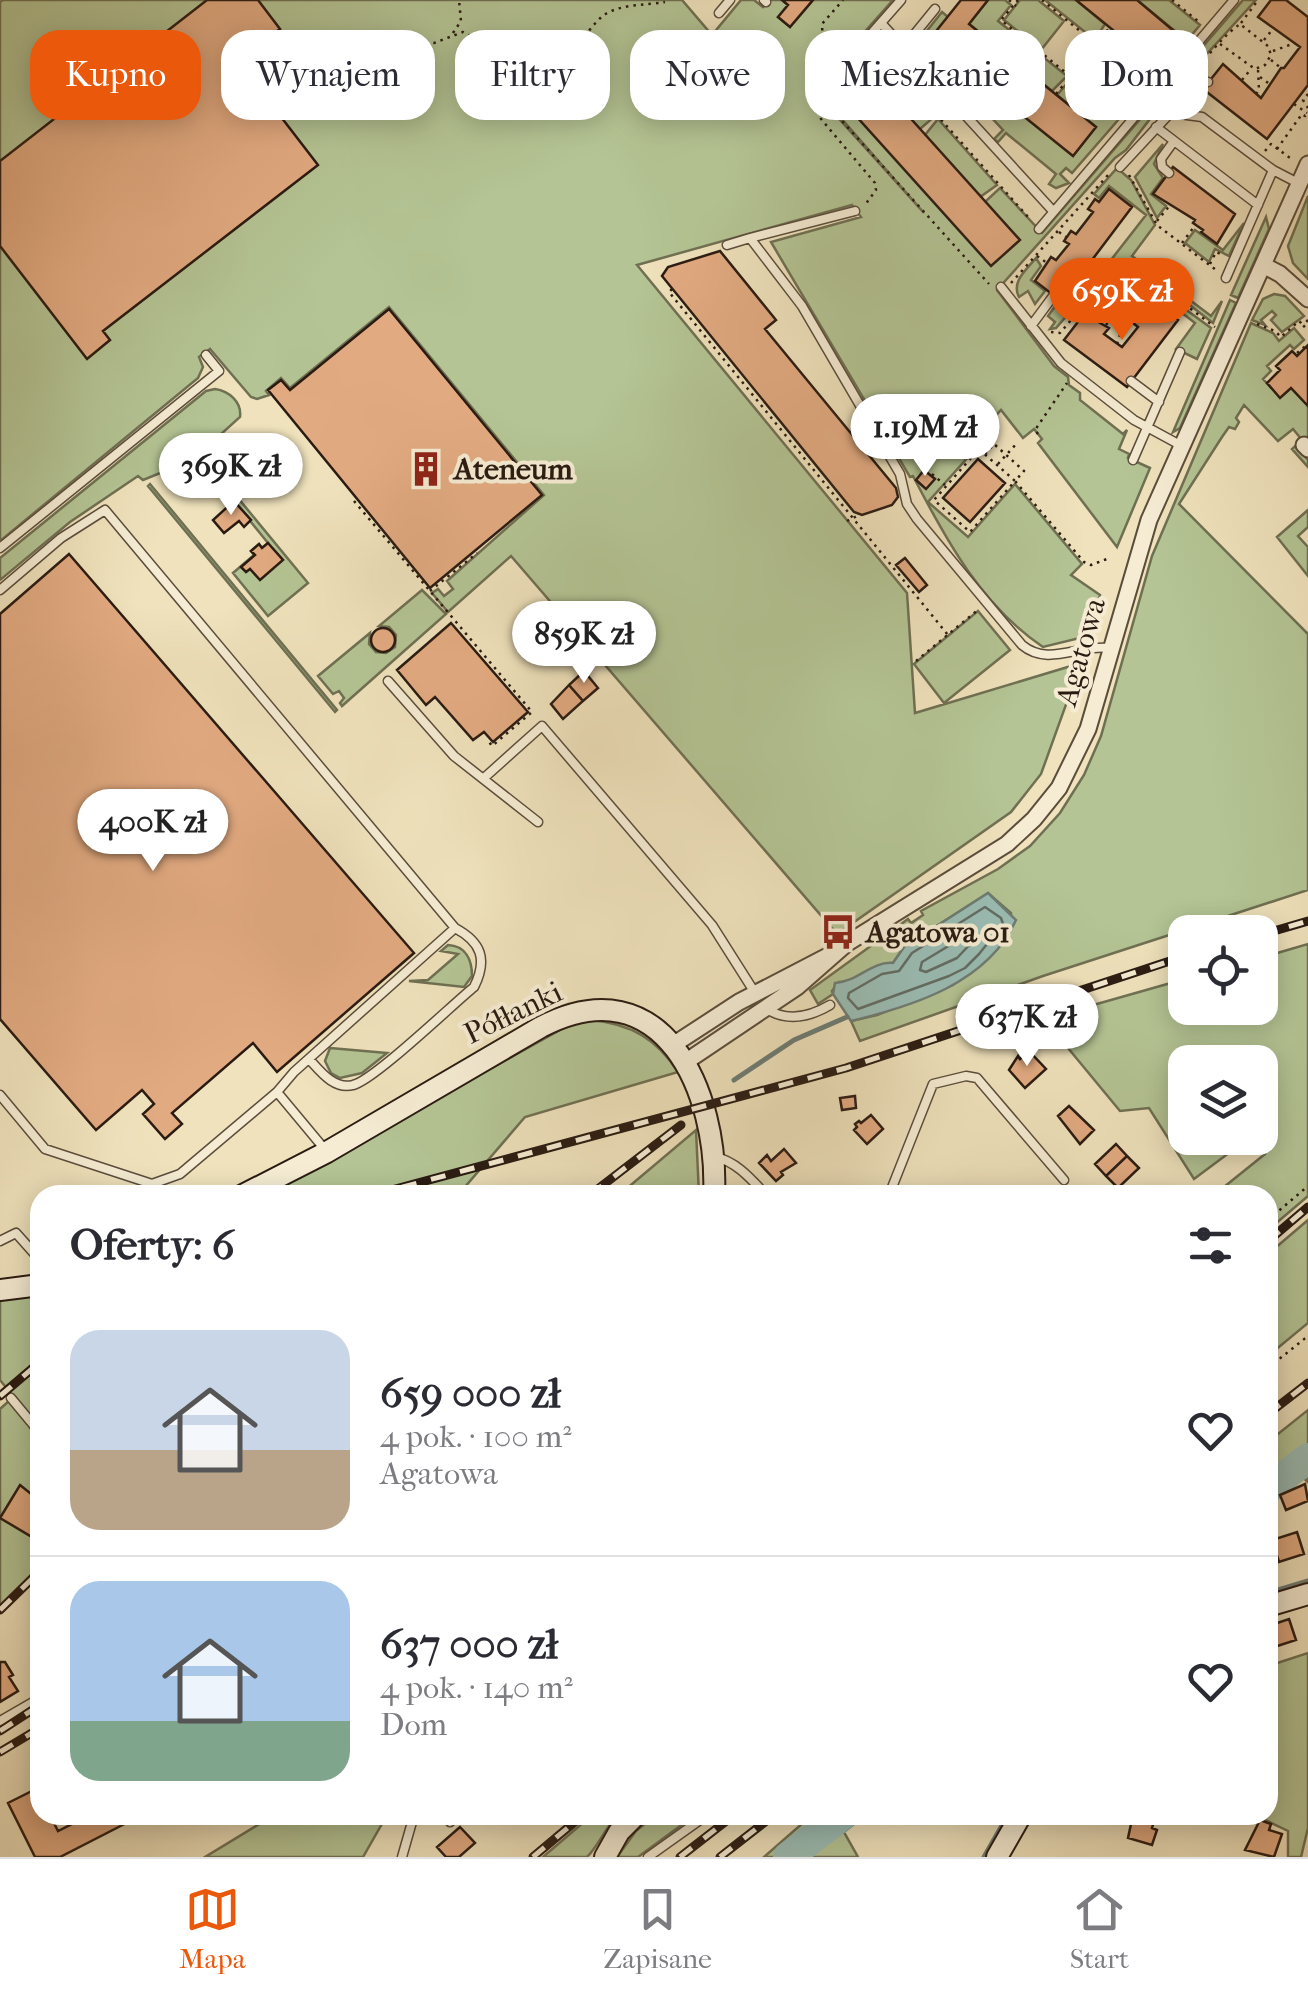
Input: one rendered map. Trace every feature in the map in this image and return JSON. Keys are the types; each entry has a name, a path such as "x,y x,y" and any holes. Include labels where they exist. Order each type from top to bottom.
{"street":[{"name":"Agatowa","path":"680,1053 765,1008 797,987 830,956 909,903 990,856 1034,819 1059,788 1088,730 1149,520 1308,164"},
{"path":"1263,265 1280,274 1308,299"},
{"name":"Agatowa","path":"680,1053 756,993 830,956"},
{"name":"Półłanki","path":"263,1185 560,1017 592,1009 610,1010 642,1021 680,1053"},
{"path":"680,1053 702,1100 713,1156 714,1185"},
{"path":"0,1290 30,1287"},
{"path":"1278,1603 1308,1594"},
{"path":"604,1857 626,1825"},
{"path":"997,1857 1015,1825"}],"lane":[{"path":"719,13 730,0"},
{"path":"875,30 901,0"},
{"path":"1208,30 1234,0"},
{"path":"919,30 935,9"},
{"path":"881,23 887,30"},
{"path":"969,120 1052,211"},
{"path":"1039,229 1131,120"},
{"path":"1120,167 1164,120"},
{"path":"1207,120 1273,170 1298,183"},
{"path":"1156,127 1258,205"},
{"path":"1168,173 1161,159 1174,141"},
{"path":"1226,278 1273,170"},
{"path":"726,245 855,211"},
{"path":"750,238 802,306 900,474 906,504 1022,645 1032,654 1043,656 1094,646 1110,648"},
{"path":"998,288 1033,322 1061,363 1148,428 1182,446"},
{"path":"1033,322 1054,295"},
{"path":"1134,460 1180,352"},
{"path":"0,548 219,371 206,355"},
{"path":"1131,382 1159,402"},
{"path":"0,590 62,538 105,510 454,928 480,946 482,972 474,987 373,1074 353,1086 336,1084 309,1059"},
{"path":"388,680 454,756 538,822"},
{"path":"484,778 542,726 712,925 765,1008 786,1018 830,1006"},
{"path":"0,1095 45,1149 152,1184 180,1174 277,1092 454,928"},
{"path":"893,1185 933,1084 966,1076 977,1078 1064,1180"},
{"path":"277,1092 327,1152"},
{"path":"713,1156 724,1158 755,1185"},
{"path":"0,1241 16,1233 30,1249"},
{"path":"11,1398 30,1421"},
{"path":"0,1721 30,1704"},
{"path":"402,1857 411,1825"},
{"path":"648,1857 693,1825"}],"path":[{"path":"452,34 460,20 459,0"},
{"path":"822,30 822,24 843,0"},
{"path":"1009,0 1016,3 1001,20 1065,72"},
{"path":"1042,0 1079,30"},
{"path":"1172,0 1208,30"},
{"path":"1208,57 1258,0"},
{"path":"435,42 463,32 508,55 528,60 552,56 572,47 604,15 665,2"},
{"path":"1240,24 1271,52 1270,60 1258,69"},
{"path":"1263,42 1272,30"},
{"path":"1244,37 1248,31"},
{"path":"1271,52 1295,43"},
{"path":"1220,44 1258,69"},
{"path":"1270,60 1281,68"},
{"path":"1242,80 1252,67"},
{"path":"1256,94 1258,69"},
{"path":"1258,76 1270,85"},
{"path":"1056,94 1065,82"},
{"path":"1308,94 1303,100 1308,112"},
{"path":"1294,104 1308,112"},
{"path":"1277,148 1302,114 1308,112"},
{"path":"823,120 875,183 872,198 855,211"},
{"path":"841,120 998,288 1036,255 1117,164 1133,179 1156,222 1226,278"},
{"path":"941,120 1039,229"},
{"path":"1124,120 1128,123"},
{"path":"1259,160 1271,144 1290,158"},
{"path":"1156,222 1170,204"},
{"path":"1181,244 1196,224"},
{"path":"1058,231 1066,237"},
{"path":"1210,266 1216,252 1234,260"},
{"path":"1036,255 1047,263"},
{"path":"1033,322 1058,333 1083,306 1097,302 1120,272 1147,293"},
{"path":"1118,344 1125,322 1156,282 1215,327"},
{"path":"672,289 669,292 856,516 948,634"},
{"path":"1097,302 1125,322"},
{"path":"1106,325 1119,308"},
{"path":"1249,320 1276,330 1281,336 1299,321 1308,331"},
{"path":"1303,325 1308,320"},
{"path":"1297,353 1308,344"},
{"path":"1038,434 1035,430 1074,374"},
{"path":"997,465 1018,442"},
{"path":"985,454 994,444 1024,471 1015,481 970,532 934,500 979,449 1015,481 1084,562 1106,559"},
{"path":"932,474 946,486"},
{"path":"354,501 532,712 492,746 489,742"},
{"path":"847,521 856,516"},
{"path":"429,592 477,552"},
{"path":"916,660 980,608"},
{"path":"1278,1212 1308,1186"},
{"path":"1278,1360 1308,1336"}],"green space":[{"path":"682,0 708,30 630,30 630,120 785,120 785,30 716,30 741,0 754,0 763,7 770,0 782,0 788,5 778,17 790,27 813,0 893,0 866,30 805,30 805,120 840,120 924,213 843,120 862,120 985,202 1000,188 1042,233 1139,120 1149,120 997,290 1054,366 1068,377 1069,385 1080,393 1080,400 1123,434 1127,430 1119,449 1150,468 1117,547 1038,443 1042,439 1034,429 1023,438 1001,410 973,441 978,446 928,502 968,537 1015,484 1082,564 1071,575 1100,595 1088,636 1043,647 1021,631 984,592 953,547 913,476 910,477 771,242 861,217 852,205 637,265 907,593 915,713 1081,663 1041,774 1011,812 837,934 511,556 448,612 432,593 438,589 444,596 453,589 447,581 544,495 389,307 290,388 281,378 266,391 269,395 257,399 251,397 210,349 199,357 203,367 198,378 0,541 0,2"},
{"path":"988,0 1005,0 1011,5 998,21 1009,30 976,30 969,24"},
{"path":"1020,0 1038,0 1064,21 1045,45 1045,30 1016,30 1004,20"},
{"path":"1045,0 1076,0 1105,24 1101,30 1082,30"},
{"path":"1137,0 1169,0 1200,25 1196,30 1174,30"},
{"path":"1243,0 1256,0 1208,53 1208,41"},
{"path":"942,12 948,17 938,30 928,30"},
{"path":"1045,58 1065,74 1052,91 1045,85"},
{"path":"1065,86 1065,102 1057,95"},
{"path":"912,120 930,120 920,129"},
{"path":"939,120 997,185 980,197 925,135"},
{"path":"994,120 1029,120 1073,156 1096,127 1087,120 1118,120 1072,173 1066,168 1060,174 1069,183 1056,188 1049,184 1056,174 1006,133 998,142 994,139 1003,130"},
{"path":"1163,144 1154,164 1163,178 1151,194 1166,206 1157,218 1135,177"},
{"path":"1117,168 1131,180 1155,225 1132,256 1211,316 1222,301 1213,323 1155,278 1147,288 1119,267 1101,291 1082,298 1076,305 1146,215 1109,186 1099,198 1094,194"},
{"path":"1308,196 1308,279 1293,263 1288,246"},
{"path":"1266,217 1269,229 1238,298 1231,295"},
{"path":"1244,223 1229,256 1215,249 1209,262 1185,243 1195,230 1223,250"},
{"path":"1036,258 1041,266 1031,280 1045,291 1035,304 1028,291 1019,297 1017,286"},
{"path":"1155,287 1211,328 1197,359 1176,349 1195,323 1159,295 1144,314 1138,310"},
{"path":"1274,294 1285,296 1304,316 1282,332 1271,320 1276,315 1272,311 1261,320 1265,325 1252,320 1263,299"},
{"path":"1230,300 1236,303 1180,428 1173,432"},
{"path":"1059,301 1072,310 1056,328 1050,329 1055,322 1048,316"},
{"path":"1251,323 1273,333 1279,341 1294,328 1304,340 1294,349 1290,345 1267,366 1271,371 1263,379 1280,397 1291,388 1308,406 1308,439 1298,449 1308,460 1308,467 1292,449 1302,440 1293,429 1278,441 1244,405 1235,429 1229,427 1179,504 1308,634 1308,890 1231,915 1168,915 1168,935 860,1041 851,1021 953,985 1011,930 1011,913 988,893 904,947 893,963 839,982 833,994 818,1004 810,990 908,919 911,923 923,915 921,911 998,869 1030,846 1060,813 1084,775 1101,736 1152,556"},
{"path":"215,389 233,398 240,417 208,446 203,440 193,448 202,456 143,480 138,476 70,522 0,580 0,558 206,391"},
{"path":"148,486 337,710 335,712"},
{"path":"238,498 308,583 268,616 233,573 254,555 251,551 259,544 262,548 268,543 234,501"},
{"path":"1308,510 1308,527 1298,536 1308,547 1308,576 1277,537"},
{"path":"422,590 446,614 342,706 344,698 339,691 333,694 318,676 370,633 369,644 376,652 386,653 395,647 396,635 389,627 379,626"},
{"path":"978,611 1010,650 944,703 914,664"},
{"path":"1308,944 1308,1196 1278,1222 1278,1185 1226,1185 1264,1155 1278,1155 1278,1045 1168,1045 1168,1138 1149,1108 1120,1111 1044,1019 1168,984 1168,1025 1278,1025 1278,953"},
{"path":"448,945 464,951 469,959 472,976 464,987 409,981 428,980 458,954 441,951"},
{"path":"592,1020 631,1030 652,1042 678,1072 525,1117 467,1185 280,1185 571,1024"},
{"path":"330,1048 387,1053 362,1073 340,1078 331,1073 325,1061"},
{"path":"696,1130 699,1185 631,1185"},
{"path":"1179,1155 1226,1155 1194,1179"},
{"path":"1308,1220 1308,1323 1278,1348 1278,1246"},
{"path":"30,1295 30,1417 0,1380 0,1298"},
{"path":"10,1400 30,1425 30,1576 0,1606 0,1409"},
{"path":"1308,1410 1308,1482 1300,1475 1278,1491 1278,1434"},
{"path":"1308,1653 1308,1828 1301,1857 1288,1857 1288,1831 1276,1825 1278,1663"},
{"path":"258,1825 381,1825 363,1857 205,1857"},
{"path":"580,1825 609,1825 587,1857 543,1857"},
{"path":"644,1825 681,1825 638,1857 617,1857"},
{"path":"801,1825 853,1825 844,1832 858,1857 764,1857"}],"water":[{"path":"988,893 1016,920 987,960 968,976 923,999 851,1021 833,994 835,983 893,963 904,947"}],"building":[{"path":"207,0 258,0 280,29 221,30 221,120 283,120 318,165 103,331 110,340 87,359 0,246 0,161 53,120 201,120 201,30 168,30"},
{"path":"782,0 813,0 790,27 778,17 788,5"},
{"path":"961,0 988,0 969,24 976,30 937,30"},
{"path":"1076,0 1137,0 1173,30 1113,30"},
{"path":"1271,0 1286,0 1308,17 1308,85 1267,139 1208,93 1208,83 1223,64 1261,98 1300,47 1258,17"},
{"path":"1045,86 1065,102 1065,120 1087,120 1096,127 1073,156 1028,120 1045,120"},
{"path":"860,120 912,120 1020,240 991,266"},
{"path":"1173,167 1235,214 1217,244 1201,232 1193,223 1195,220 1153,194"},
{"path":"1109,189 1132,207 1061,301 1035,281 1051,257 1056,260 1069,244 1064,241 1071,231 1076,234 1093,212 1088,209 1095,199 1099,202"},
{"path":"720,251 776,320 765,329 896,488 898,497 892,505 862,515 854,512 662,276 668,267"},
{"path":"1155,303 1178,320 1127,387 1064,340 1084,314 1109,328 1104,334 1122,347 1138,327 1133,323 1140,313 1144,316"},
{"name":"Ateneum","path":"389,309 542,495 430,588 268,390 281,380 290,390"},
{"path":"1308,345 1308,406 1291,388 1280,398 1267,383 1280,370 1276,366 1292,351 1297,356"},
{"path":"978,459 1005,483 970,522 943,498"},
{"path":"924,470 935,479 926,489 916,480"},
{"path":"234,501 251,520 244,527 239,521 224,533 213,520"},
{"path":"268,543 283,560 260,580 250,569 246,572 241,567 255,555 251,551"},
{"path":"69,554 414,953 277,1072 253,1043 172,1113 182,1124 165,1139 143,1114 154,1104 142,1090 96,1130 0,1019 0,614"},
{"path":"905,558 927,585 919,592 896,565"},
{"path":"451,623 528,712 493,742 484,732 473,740 435,697 426,705 397,670"},
{"path":"383,628 392,631 392,649 383,652 374,649 371,640 374,631"},
{"path":"584,671 598,688 583,701 569,685"},
{"path":"569,685 583,701 563,719 551,704"},
{"path":"1029,1051 1046,1069 1025,1088 1009,1070 1018,1056 1020,1059"},
{"path":"855,1096 856,1108 842,1110 840,1098"},
{"path":"1069,1106 1094,1130 1080,1144 1058,1116"},
{"path":"871,1115 883,1129 867,1144 854,1130 855,1124"},
{"path":"1116,1144 1127,1156 1106,1176 1095,1164"},
{"path":"784,1149 796,1163 781,1172 783,1175 776,1181 759,1163 767,1155 771,1161"},
{"path":"1127,1156 1139,1168 1121,1185 1115,1185 1106,1176"},
{"path":"1305,1484 1308,1501 1286,1510 1280,1495"},
{"path":"20,1485 30,1493 30,1536 0,1518"},
{"path":"1297,1532 1304,1554 1279,1562 1278,1538"},
{"path":"1289,1619 1296,1640 1278,1646 1278,1623"},
{"path":"0,1662 5,1662 18,1691 0,1702"},
{"path":"30,1792 30,1825 55,1825 58,1831 70,1825 122,1825 60,1857 35,1857 8,1803"},
{"path":"1131,1825 1153,1825 1157,1830 1152,1845 1128,1838"},
{"path":"1258,1825 1271,1825 1269,1830 1282,1834 1274,1857 1245,1850"},
{"path":"460,1827 475,1843 459,1857 446,1857 437,1847"}],"waterway":[{"path":"734,1080 794,1040 847,1017"},
{"path":"1278,1481 1308,1458"},
{"path":"1278,1590 1308,1581"},
{"path":"788,1857 830,1825"},
{"path":"984,1857 1002,1825"}],"railway":[{"path":"1278,930 1308,921"},
{"path":"410,1185 846,1068 1168,962"},
{"path":"603,1185 681,1125"},
{"path":"1278,1232 1308,1207"},
{"path":"0,1396 30,1370"},
{"path":"1278,1406 1308,1383"},
{"path":"0,1610 30,1581"},
{"path":"0,1731 30,1712"},
{"path":"0,1752 30,1734"},
{"path":"533,1857 571,1825"},
{"path":"680,1857 721,1825"},
{"path":"720,1857 761,1825"}],"place":[{"name":"Ateneum","path":"426,469"},
{"name":"Agatowa 01","path":"838,932"}]}
